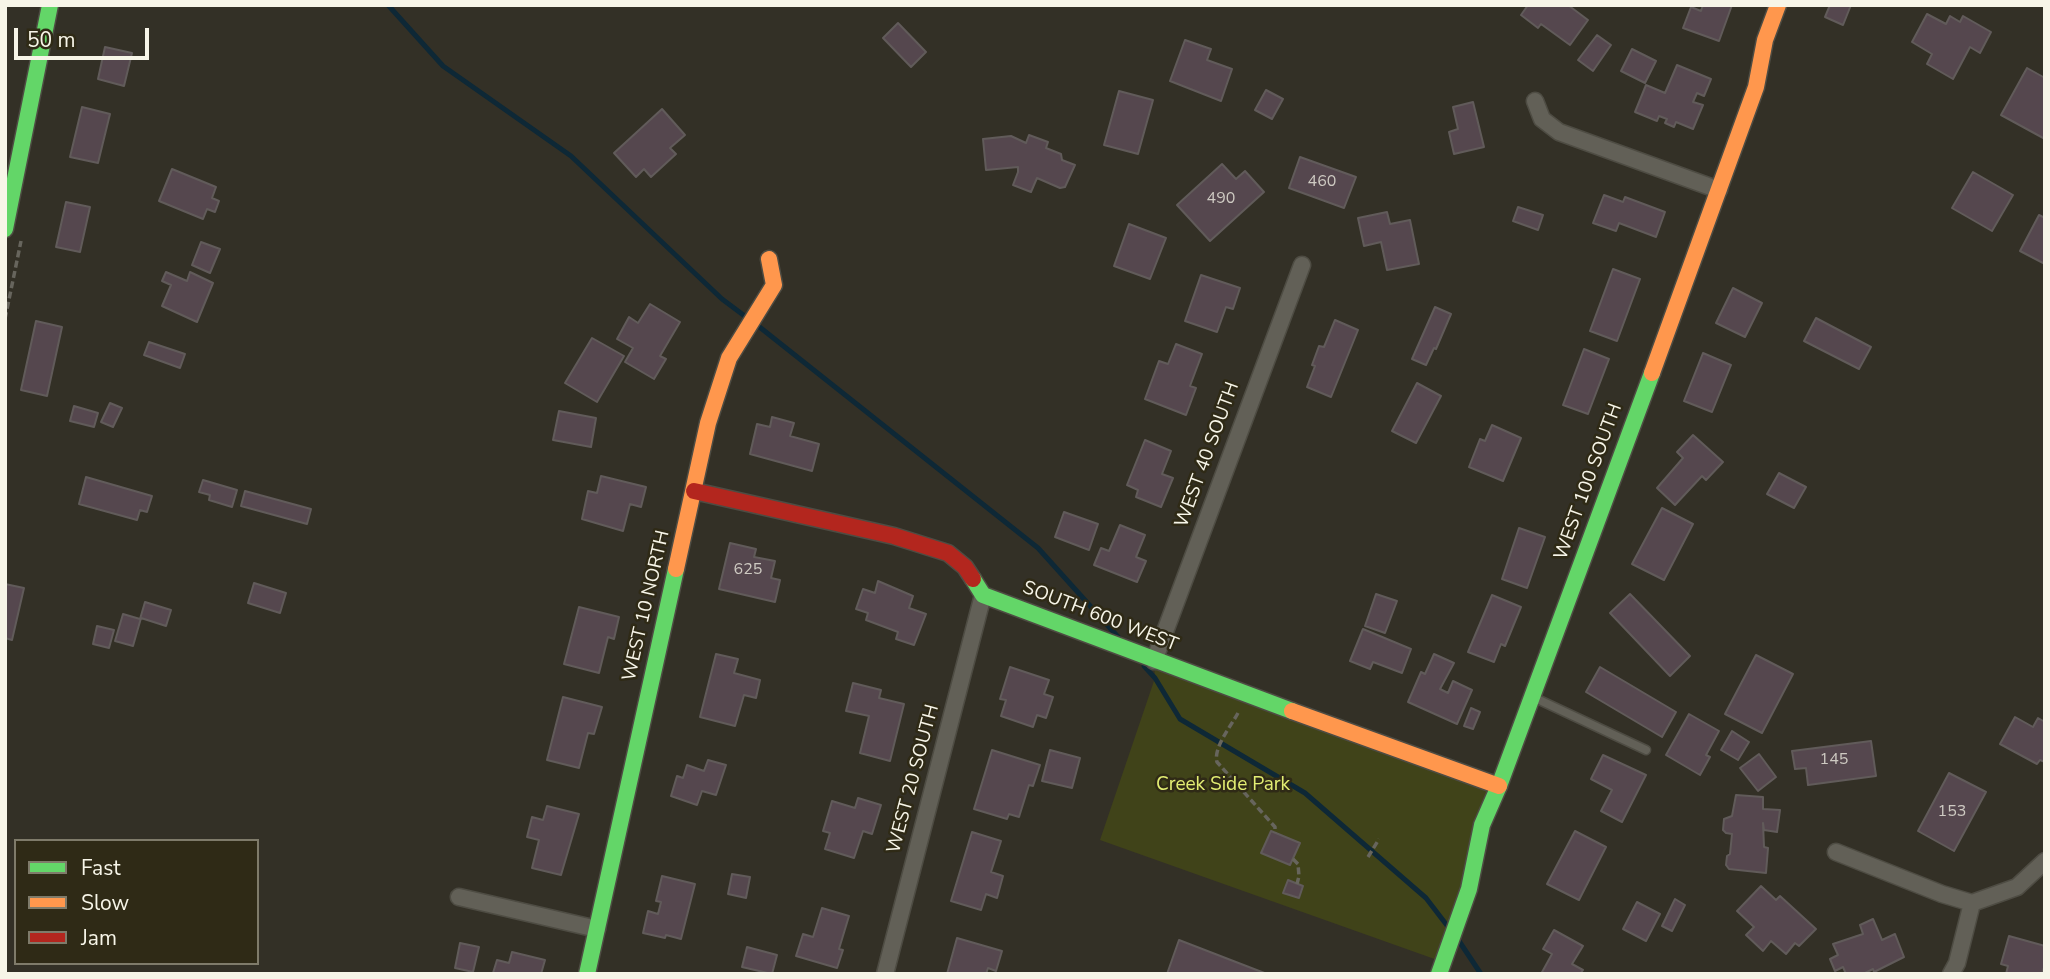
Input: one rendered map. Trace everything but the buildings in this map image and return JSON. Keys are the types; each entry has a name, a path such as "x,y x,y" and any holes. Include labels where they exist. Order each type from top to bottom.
{"street":[{"path":"5,229 50,5"},
{"name":"WEST 100 SOUTH","path":"1439,974 1469,889 1482,825 1499,786 1719,190 1756,87 1765,40 1778,5"},
{"path":"1535,101 1542,119 1559,132 1719,190"},
{"name":"WEST 10 NORTH","path":"587,974 708,423 729,358 774,285 769,259"},
{"name":"WEST 40 SOUTH","path":"1154,661 1301,265"},
{"path":"694,491 894,536 948,553 965,567 983,595"},
{"name":"SOUTH 600 WEST","path":"983,595 1154,661 1499,786"},
{"name":"WEST 20 SOUTH","path":"885,974 983,595"},
{"path":"1836,852 1942,894 1972,903 2017,887 2045,861"},
{"path":"459,897 597,929"},
{"path":"1951,974 1972,903"}],"lane":[{"path":"1532,697 1646,750"}],"path":[{"path":"1239,710 1215,756 1217,762 1275,827 1275,833"},
{"path":"1368,857 1378,839"},
{"path":"1293,859 1298,864 1297,884"}],"green space":[{"name":"Creek Side Park","path":"1154,661 1499,786 1443,962 1100,840 1155,678"}],"waterway":[{"path":"388,5 443,66 571,156 722,299 746,317"},
{"path":"757,325 1038,548 1119,638"},
{"path":"1144,666 1155,678 1180,719 1305,793 1426,898 1449,928"},
{"path":"1459,941 1481,974"}],"traffic: fast":[{"path":"5,229 50,5"},
{"path":"1439,974 1469,889 1482,825 1499,786 1652,373"},
{"path":"587,974 676,569"},
{"path":"973,579 983,595 1292,711"}],"traffic: slow":[{"path":"1652,373 1756,87 1765,40 1778,5"},
{"path":"676,569 708,423 729,358 774,285 769,259"},
{"path":"1292,711 1499,786"}],"traffic: jam":[{"path":"694,491 894,536 948,553 965,567 973,579"}]}
